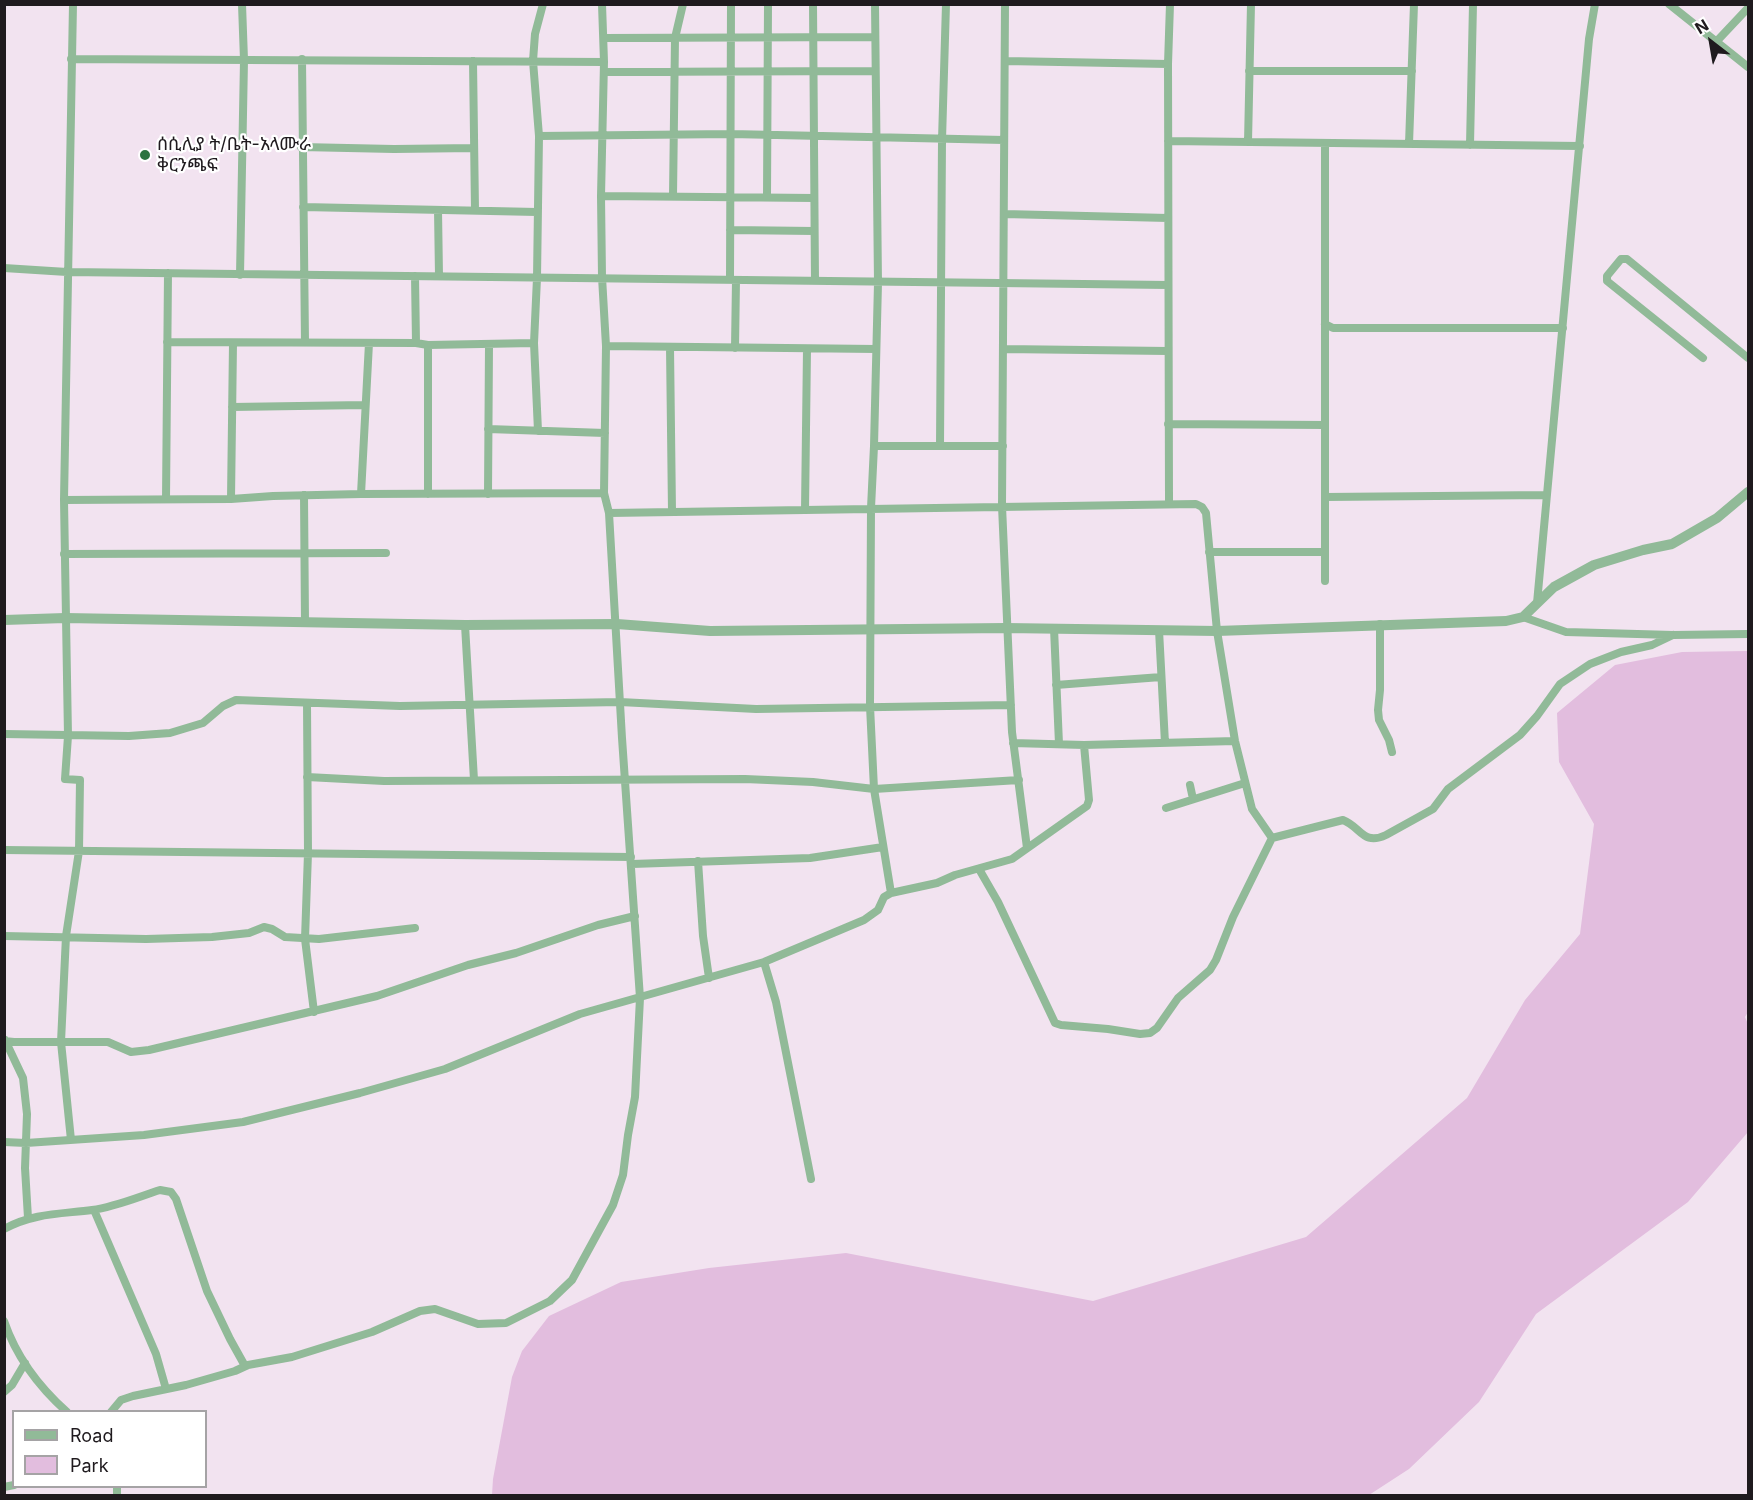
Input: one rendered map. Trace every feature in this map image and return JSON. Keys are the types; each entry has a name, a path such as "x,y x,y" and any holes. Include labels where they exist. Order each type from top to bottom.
{"street":[{"path":"71,1140 61,1042 66,936 79,851 80,780 65,779 68,736 64,500 73,4"},
{"path":"240,275 244,60 242,4"},
{"path":"538,431 534,343 539,136 534,61 535,34 543,4"},
{"path":"113,1410 122,1400 224,1375 245,1366 308,1352 372,1332 420,1311 435,1309 478,1324 506,1323 550,1301 563,1290 572,1280 614,1205 623,1175 635,1097 640,998 617,624 609,513 604,493 606,346 601,196 604,72 602,4"},
{"path":"673,196 675,38 683,4"},
{"path":"731,4 730,230 735,348"},
{"path":"767,197 768,4"},
{"path":"813,4 815,281"},
{"path":"874,4 878,283 871,508 870,706 874,789 891,892"},
{"path":"940,446 942,140 946,4"},
{"path":"1005,4 1002,506 1011,705 1027,848"},
{"path":"1169,503 1168,64 1170,4"},
{"path":"1248,142 1251,4"},
{"path":"1409,144 1414,4"},
{"path":"1470,145 1473,4"},
{"path":"1537,603 1595,4"},
{"path":"1669,4 1749,67"},
{"path":"1716,42 1749,8"},
{"path":"604,38 875,37"},
{"path":"71,59 604,62"},
{"path":"302,59 301,147 305,342"},
{"path":"473,61 475,210"},
{"path":"1005,61 1168,64"},
{"path":"604,72 875,71"},
{"path":"1249,71 1412,71"},
{"path":"539,136 731,134 876,139 1004,140"},
{"path":"1168,141 1580,146"},
{"path":"1325,143 1325,581"},
{"path":"301,147 474,148"},
{"path":"601,196 814,198"},
{"path":"303,207 537,212"},
{"path":"438,210 439,276"},
{"path":"1004,214 1168,218"},
{"path":"730,230 814,231"},
{"path":"1703,358 1607,281 1608,276 1621,260 1628,260 1749,358"},
{"path":"4,268 67,272 240,275 602,277 878,283 1168,285"},
{"path":"166,499 168,273"},
{"path":"416,276 416,343"},
{"path":"1325,324 1333,328 1563,328"},
{"path":"167,342 416,343 428,345 534,343"},
{"path":"231,499 233,343"},
{"path":"361,494 369,343"},
{"path":"428,345 428,494"},
{"path":"488,494 489,345"},
{"path":"606,346 876,350"},
{"path":"670,347 672,512"},
{"path":"805,510 807,349"},
{"path":"1003,350 1168,351"},
{"path":"232,407 365,405"},
{"path":"1168,424 1325,424"},
{"path":"488,429 605,433"},
{"path":"874,446 1003,446"},
{"path":"4,620 65,618 465,625 617,624 710,631 1054,628 1217,631 1506,621 1522,617 1554,587 1594,565 1672,543 1717,518 1749,492"},
{"path":"64,500 231,499 361,494 604,493"},
{"path":"304,495 305,622"},
{"path":"1325,497 1547,495"},
{"path":"609,513 1196,504 1206,513 1217,631 1234,741 1252,808 1272,838"},
{"path":"64,555 386,552"},
{"path":"1209,552 1325,552"},
{"path":"1522,617 1566,632 1673,635 1749,634"},
{"path":"1380,624 1379,720 1392,752"},
{"path":"465,625 474,780"},
{"path":"1054,628 1059,744"},
{"path":"1159,630 1165,743"},
{"path":"979,869 998,902 1055,1023 1140,1034 1150,1033 1157,1028 1178,998 1210,970 1272,838 1343,820 1349,822 1367,837 1380,838 1386,835 1433,809 1448,789 1520,735 1560,684 1590,664 1621,652 1652,645 1673,635"},
{"path":"1056,686 1161,677"},
{"path":"4,734 152,736 184,730 203,723 223,706 236,700 469,705 620,702 756,709 1011,705"},
{"path":"307,703 308,853 305,939 314,1012"},
{"path":"1014,743 1084,745 1234,741"},
{"path":"4,1142 27,1143 144,1135 243,1122 360,1094 445,1069 580,1014 764,962 864,920 878,910 884,897 891,892 937,883 955,874 1004,862 1027,848 1087,806 1089,800 1084,745"},
{"path":"307,777 384,781 757,779 874,789 1019,780"},
{"path":"1166,808 1245,783"},
{"path":"1190,785 1194,799"},
{"path":"4,850 308,853 698,861 810,858 883,848"},
{"path":"698,861 703,936 709,978"},
{"path":"28,1218 23,1078 5,1041 108,1042 131,1052 173,1046 377,996 468,965 516,953 598,925 635,916"},
{"path":"4,936 146,939 212,937 249,933 264,927 285,937 305,939 345,937 415,928"},
{"path":"764,962 776,1002 811,1179"},
{"path":"4,1229 28,1218 54,1213 94,1210 160,1190 169,1190 173,1193 207,1291 245,1366"},
{"path":"94,1210 156,1354 166,1389"},
{"path":"4,1321 8,1342 53,1399 65,1410"},
{"path":"4,1392 12,1385 25,1363"}],"green space":[{"path":"1748,651 1748,1012 1745,1017 1748,1024 1748,1132 1688,1202 1536,1314 1479,1402 1409,1469 1369,1495 492,1495 512,1377 522,1351 549,1316 621,1282 709,1268 846,1253 1093,1301 1306,1237 1467,1098 1525,1000 1580,934 1594,824 1559,762 1557,713 1615,665 1682,652"}],"place":[{"name":"ሰሲሊያ ት/ቤት-አላሙራ ቅርንጫፍ","path":"145,155"}]}
